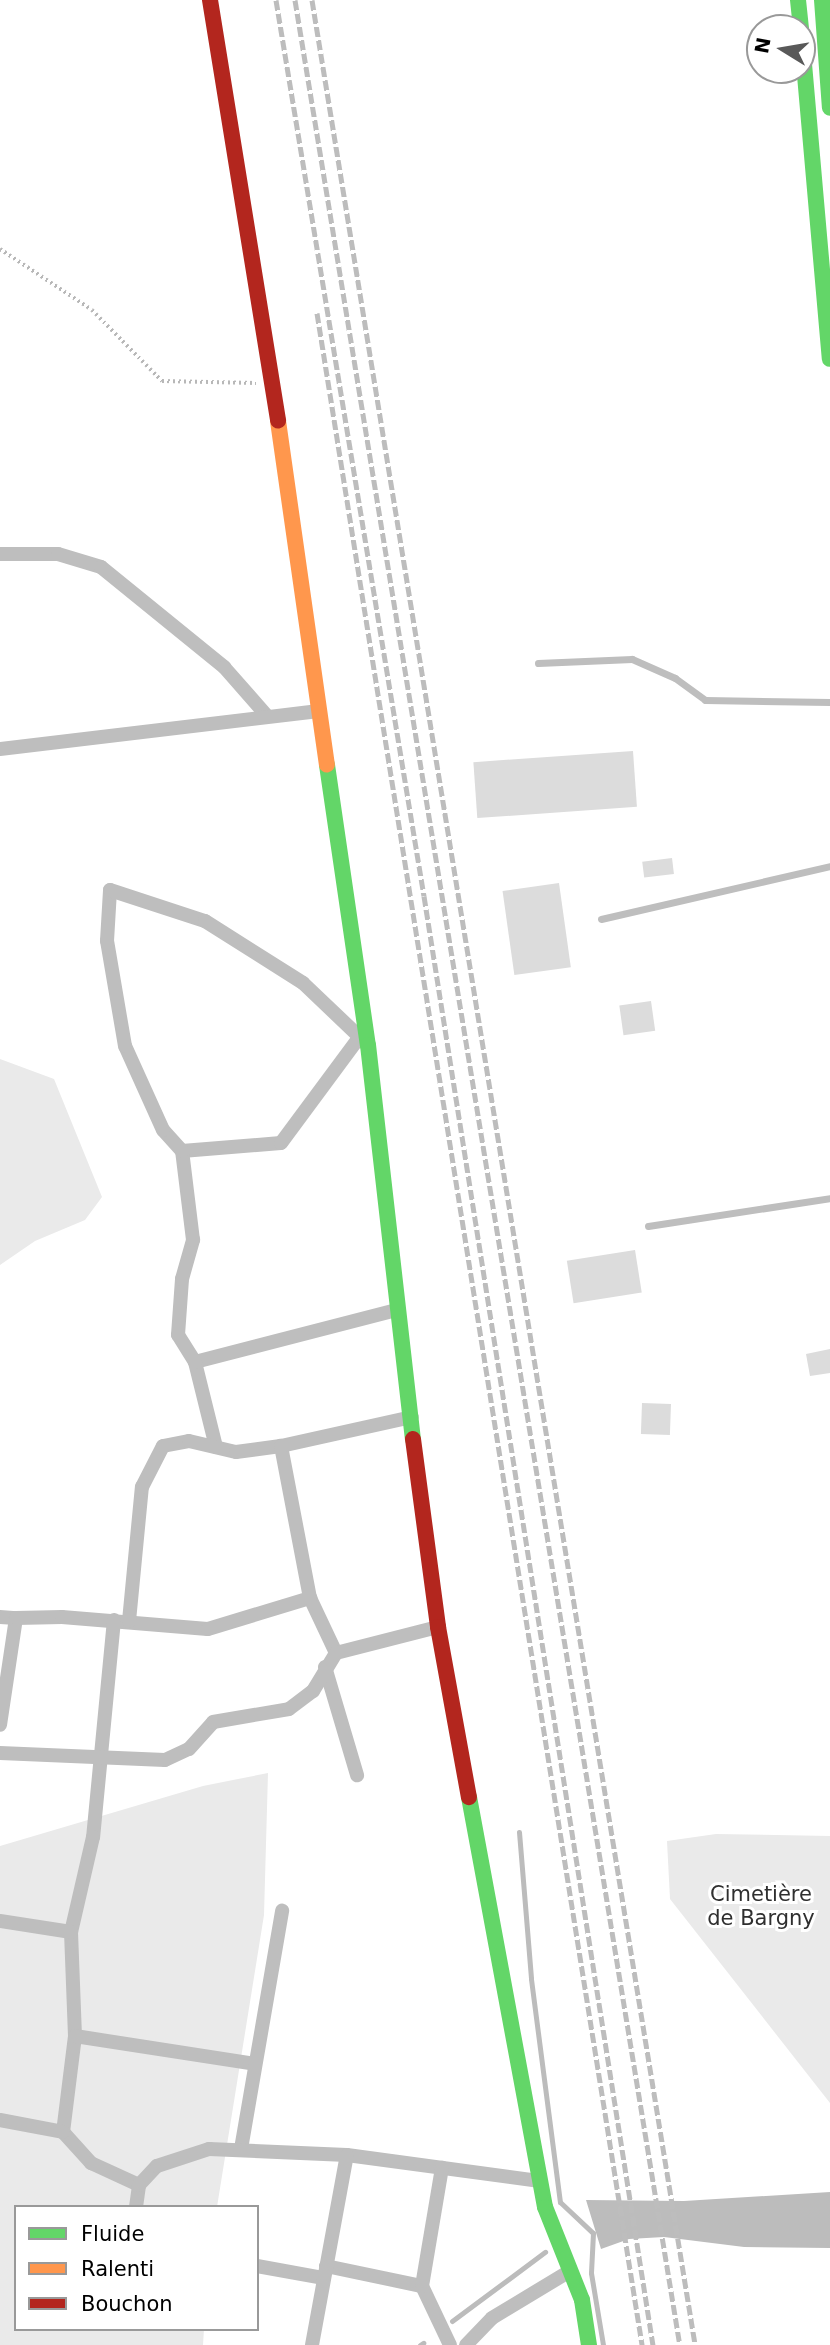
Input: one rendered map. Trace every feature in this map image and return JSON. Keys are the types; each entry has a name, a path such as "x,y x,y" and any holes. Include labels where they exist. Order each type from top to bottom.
{"main road":[{"path":"209,0 272,383 319,711 438,1627 545,2207 582,2300 589,2345"},
{"path":"822,0 830,107"},
{"path":"806,84 830,359"}],"street":[{"path":"0,554 58,554 101,567 224,667 267,716"},
{"path":"0,749 319,711"},
{"path":"182,1152 281,1143 363,1042 328,1003 303,983 205,921 113,888 107,941 125,1046 163,1130 182,1152 193,1240 181,1279 178,1335 195,1362 216,1447"},
{"path":"195,1362 396,1310"},
{"path":"129,1621 142,1487 163,1446 189,1441 236,1452 281,1446 412,1417"},
{"path":"281,1446 310,1598 336,1653"},
{"path":"0,1617 114,1620 208,1629 310,1598"},
{"path":"0,1725 16,1618"},
{"path":"63,2132 75,2036 71,1932 93,1837 114,1620"},
{"path":"0,1753 165,1760 189,1749 213,1723 289,1709 313,1691 325,1667 336,1653 438,1627"},
{"path":"325,1667 357,1774"},
{"path":"241,2150 282,1911"},
{"path":"0,1921 71,1932"},
{"path":"75,2036 256,2064"},
{"path":"0,2120 63,2132 91,2163 139,2185"},
{"path":"136,2205 139,2185 157,2166 184,2155 241,2150 346,2155 540,2181"},
{"path":"312,2345 346,2155"},
{"path":"442,2168 422,2286 450,2345"},
{"path":"259,2266 325,2272 422,2286"},
{"path":"466,2345 492,2318 570,2271"}],"lane":[{"path":"538,663 632,659 675,678 705,700 830,702"},
{"path":"601,919 830,866"},
{"path":"648,1226 830,1198"}],"path":[{"path":"0,248 92,310 162,381 272,383"}],"green space":[{"path":"0,1059 54,1079 102,1197 85,1220 35,1241 0,1265"},
{"path":"268,1773 264,1915 217,2205 14,2205 14,2331 204,2331 203,2345 0,2345 0,1846 203,1786"},
{"name":"Cimetière de Bargny","path":"716,1834 830,1836 830,2103 670,1899 667,1841"}],"shaded area":[{"path":"830,2192 830,2248 744,2247 664,2237 629,2239 601,2249 586,2200 684,2201"}],"building":[{"path":"633,751 637,807 477,818 473,762"},
{"path":"672,858 674,874 644,878 642,862"},
{"path":"559,883 571,967 514,975 503,891"},
{"path":"651,1001 655,1031 623,1035 619,1005"},
{"path":"635,1250 642,1292 574,1303 567,1261"},
{"path":"830,1349 830,1373 810,1376 806,1354"},
{"path":"642,1403 671,1404 670,1435 641,1434"}],"waterway":[{"path":"519,1832 531,1979 560,2202 593,2233 591,2273 603,2345"},
{"path":"452,2321 545,2252"}],"railway":[{"path":"276,0 424,896 653,2345"},
{"path":"295,0 680,2345"},
{"path":"312,0 695,2345"},
{"path":"317,313 642,2345"}],"traffic: fast":[{"path":"798,0 800,14"},
{"path":"822,0 830,108"},
{"path":"806,84 830,359"},
{"path":"327,765 368,1045 413,1439"},
{"path":"469,1797 545,2207 582,2300 589,2345"}],"traffic: slow":[{"path":"278,421 327,765"}],"traffic: jam":[{"path":"210,0 278,421"},
{"path":"413,1439 438,1627 469,1797"}]}
